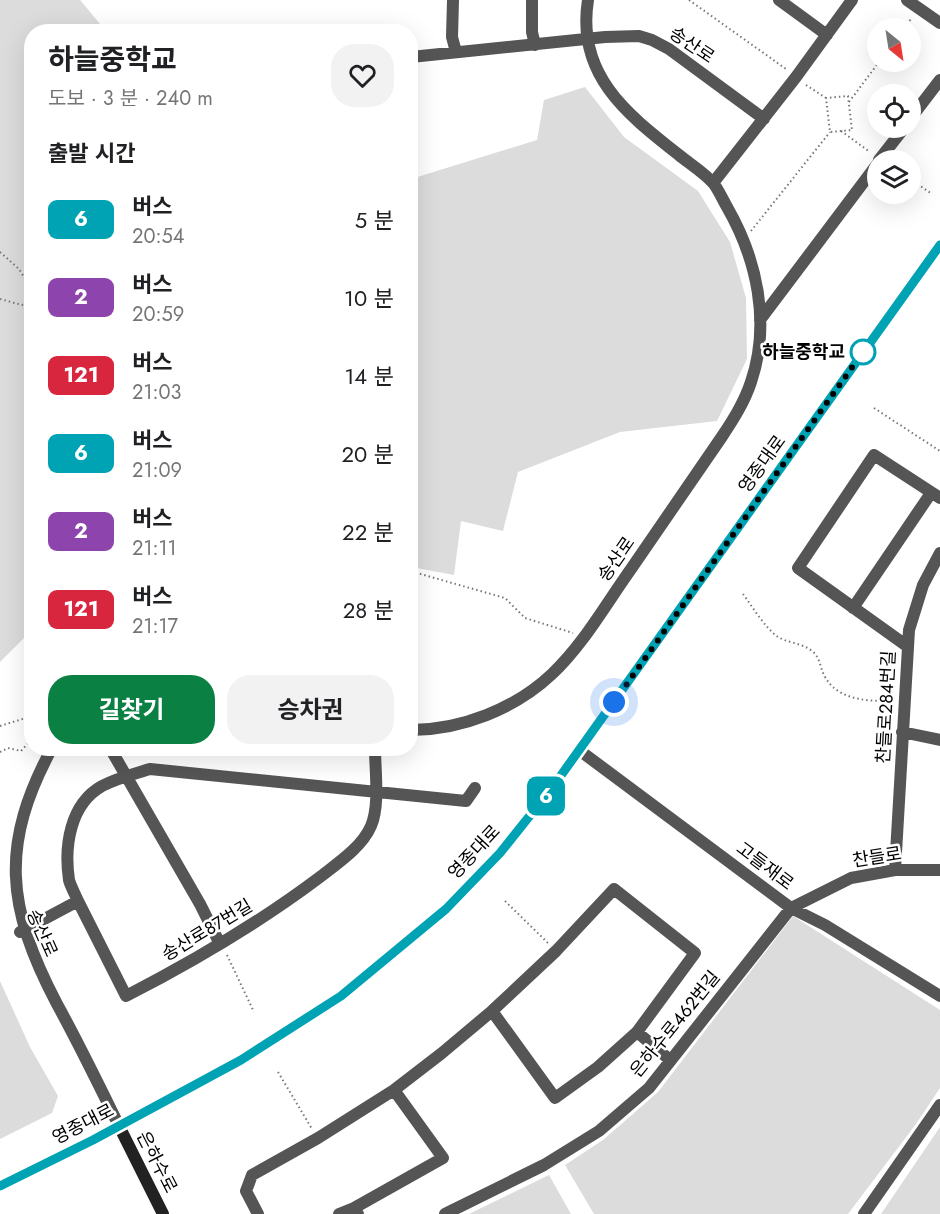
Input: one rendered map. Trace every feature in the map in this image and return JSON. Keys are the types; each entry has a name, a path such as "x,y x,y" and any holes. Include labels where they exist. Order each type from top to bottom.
{"street":[{"path":"453,0 452,37 456,52"},
{"path":"532,0 532,32 535,45"},
{"name":"송산로","path":"418,730 468,722 525,695 552,674 584,636 740,409 752,380 758,350 759,293 746,243 713,183 633,118 615,99 603,81 587,40 585,15 588,0"},
{"path":"779,0 827,34"},
{"path":"713,183 764,119 852,0"},
{"path":"907,0 940,24"},
{"name":"송산로","path":"587,40 624,36 652,40 669,49 764,119"},
{"path":"418,56 587,40"},
{"path":"921,105 940,80"},
{"path":"885,150 896,138"},
{"path":"760,320 867,174"},
{"name":"영종대로","path":"0,1186 119,1126 241,1060 341,996 446,909 485,869 545,797 940,245"},
{"path":"853,608 936,496 874,455 798,568 853,608 907,646"},
{"name":"찬들로284번길","path":"895,870 909,630 923,585 940,553"},
{"path":"902,732 940,740"},
{"name":"고들재로","path":"579,750 791,908 825,925 940,996"},
{"name":"송산로","path":"46,756 30,777 21,794 6,838 4,852 9,901 20,932 119,1126"},
{"path":"115,756 200,904 222,947"},
{"name":"송산로87번길","path":"78,901 126,996 222,947 334,866 363,839 372,824 376,792 375,756"},
{"path":"20,932 78,901 69,881 69,854 70,831 80,804 101,786 126,776 150,769 466,801 475,788"},
{"name":"찬들로","path":"791,908 851,878 895,870 940,870"},
{"path":"258,1214 246,1191 252,1175 318,1138 394,1090 492,1011 556,951 614,889 695,953 636,1032 598,1067 555,1098 492,1011"},
{"name":"은하수로462번길","path":"445,1214 544,1165 599,1131 648,1088 791,908"},
{"path":"636,1032 670,1060"},
{"path":"339,1214 356,1211 443,1158 394,1090"},
{"path":"864,1214 940,1105"},
{"name":"은하수로","path":"119,1126 163,1214"}],"path":[{"path":"688,0 791,73"},
{"path":"911,18 914,14"},
{"path":"849,102 872,72"},
{"path":"802,82 826,98 848,96 852,130 830,132"},
{"path":"750,231 830,132 826,98"},
{"path":"841,131 867,152"},
{"path":"921,186 932,194"},
{"path":"0,252 19,269 24,278"},
{"path":"0,298 24,304"},
{"path":"874,408 940,451"},
{"path":"418,573 504,598 525,618 576,634"},
{"path":"743,594 778,637 803,645 814,652 825,677 838,691 855,699 884,701"},
{"path":"0,726 24,718"},
{"path":"0,752 8,748 21,751 24,748"},
{"path":"505,901 556,951"},
{"path":"222,947 254,1011"},
{"path":"278,1072 318,1138"}],"shaded area":[{"path":"0,0 80,0 100,24 24,24 24,638 0,662"},
{"path":"585,87 624,137 698,191 730,242 746,298 747,359 717,421 620,432 518,472 503,531 461,521 454,575 418,568 418,177 537,140 544,100"},
{"path":"793,916 940,1010 940,1088 916,1124 848,1214 594,1214 565,1165 603,1140 658,1092"},
{"path":"0,981 30,1047 58,1096 52,1113 0,1139"},
{"path":"940,1127 940,1214 881,1214"},
{"path":"549,1175 571,1214 469,1214"}],"bus line":[{"name":"6","path":"0,1186 158,1105 241,1060 293,1028 341,996 446,909 500,853 552,788 940,245"}],"place":[{"name":"하늘중학교","path":"863,352"}],"route":[{"path":"614,702 863,352"}]}
